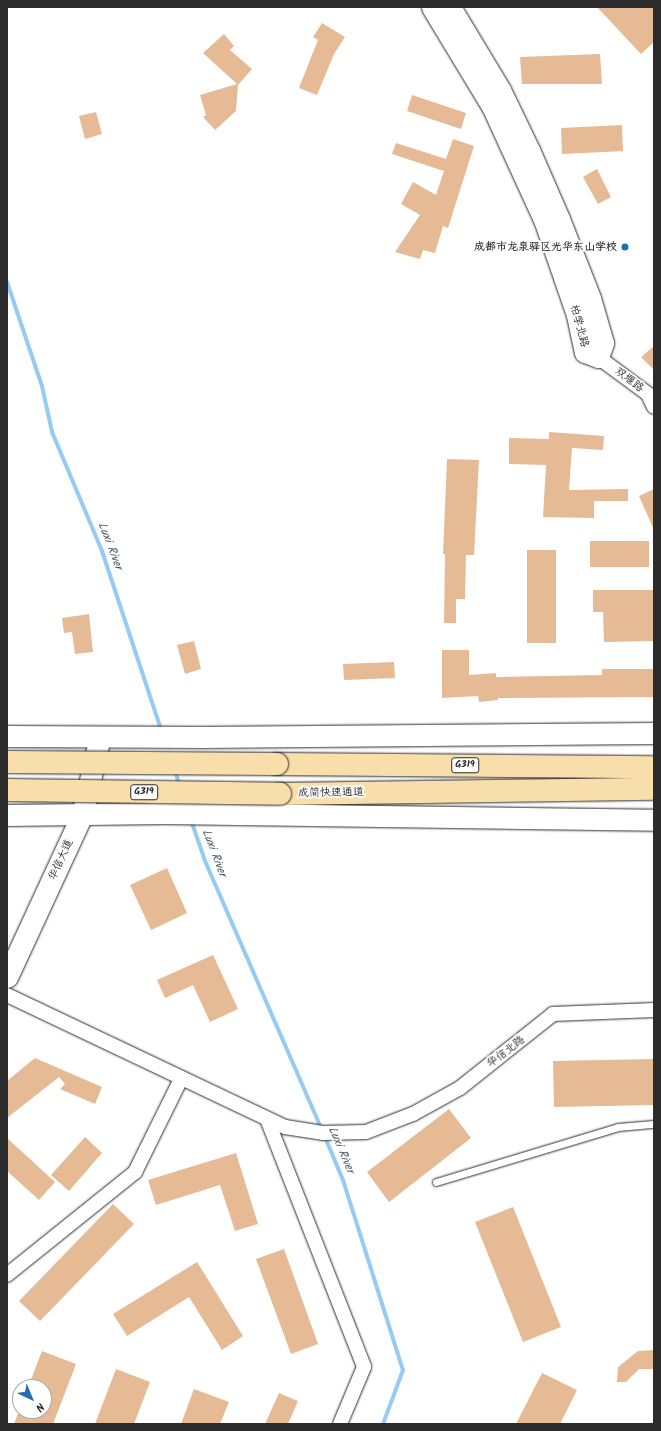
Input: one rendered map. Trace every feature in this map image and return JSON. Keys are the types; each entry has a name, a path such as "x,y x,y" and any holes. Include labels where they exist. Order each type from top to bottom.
{"highway":[{"name":"G319","path":"7,762 654,767"},
{"name":"成简快速通道","path":"7,790 280,794 654,789"}],"street":[{"name":"柏学北路","path":"432,7 492,106 545,222 577,315 586,352 598,357 603,343 592,305 559,219 529,150 500,90 450,7"},
{"name":"双堰路","path":"598,357 648,394 654,408"},
{"path":"7,736 202,738 654,733"},
{"name":"华信大道","path":"7,977 82,815 100,737"},
{"path":"7,815 165,813 654,820"},
{"name":"华信北路","path":"7,996 285,1127 323,1133 366,1132 413,1114 460,1088 553,1014 654,1010"},
{"path":"7,1275 135,1172 181,1079"},
{"path":"267,1119 364,1368 340,1424"}],"lane":[{"path":"436,1182 618,1126 654,1124"}],"building":[{"path":"597,7 654,7 654,42 641,54"},
{"path":"322,23 345,37 334,54 317,95 299,88 318,40 313,37"},
{"path":"224,34 234,46 230,50 252,69 238,85 236,111 215,130 203,117 206,115 200,95 237,84 203,53"},
{"path":"600,54 602,84 522,84 520,57"},
{"path":"412,95 466,113 461,129 407,111"},
{"path":"96,112 102,134 85,139 79,116"},
{"path":"622,125 623,151 562,154 561,128"},
{"path":"453,139 474,146 448,228 443,226 435,253 423,250 420,259 395,252 420,215 401,204 413,182 436,195 444,171 392,154 396,143 446,159"},
{"path":"597,169 611,197 598,204 583,177"},
{"path":"654,346 654,370 641,357"},
{"path":"549,432 604,436 603,450 572,448 569,490 628,489 628,501 594,501 594,518 543,517 546,465 509,464 509,438 549,439"},
{"path":"447,459 479,460 474,555 466,555 465,599 456,599 456,623 444,623 445,554 443,554"},
{"path":"654,489 654,530 639,496"},
{"path":"590,541 649,541 649,567 590,567"},
{"path":"527,550 556,550 556,643 527,643"},
{"path":"593,590 654,590 654,641 604,642 603,612 593,612"},
{"path":"89,614 93,652 75,654 72,632 64,633 62,618"},
{"path":"194,641 201,669 185,674 177,645"},
{"path":"442,650 469,650 469,675 496,673 496,677 602,675 602,669 654,669 654,697 498,698 498,700 479,702 478,696 442,698"},
{"path":"394,662 395,678 344,680 343,664"},
{"path":"167,868 187,913 151,930 130,885"},
{"path":"213,955 238,1009 210,1022 193,985 165,998 157,980"},
{"path":"35,1058 102,1087 95,1104 60,1089 65,1084 59,1077 7,1118 7,1081"},
{"path":"654,1059 654,1105 554,1107 553,1061"},
{"path":"449,1109 471,1138 389,1202 367,1172"},
{"path":"85,1137 102,1153 69,1191 51,1175"},
{"path":"7,1138 55,1182 39,1200 7,1171"},
{"path":"236,1153 258,1224 235,1231 220,1185 156,1205 148,1180"},
{"path":"113,1204 134,1224 40,1321 19,1301"},
{"path":"513,1207 561,1327 523,1342 475,1222"},
{"path":"284,1249 318,1344 291,1354 256,1259"},
{"path":"197,1262 243,1336 222,1350 189,1297 127,1336 113,1314"},
{"path":"654,1350 654,1369 639,1369 626,1382 617,1382 618,1367 638,1351"},
{"path":"42,1351 76,1364 53,1424 14,1424 16,1419 52,1419 52,1379 31,1379"},
{"path":"116,1369 150,1382 134,1424 95,1424"},
{"path":"542,1373 577,1390 560,1424 516,1424"},
{"path":"194,1389 229,1402 220,1424 181,1424"},
{"path":"279,1393 298,1401 288,1424 265,1424"}],"waterway":[{"name":"Luxi River","path":"7,282 42,386 52,432 102,551 162,732"},
{"name":"Luxi River","path":"175,770 180,787"},
{"name":"Luxi River","path":"191,820 205,861 322,1130"},
{"name":"Luxi River","path":"325,1137 343,1180 403,1370 383,1424"}],"place":[{"name":"成都市龙泉驿区光华东山学校","path":"625,247"}]}
